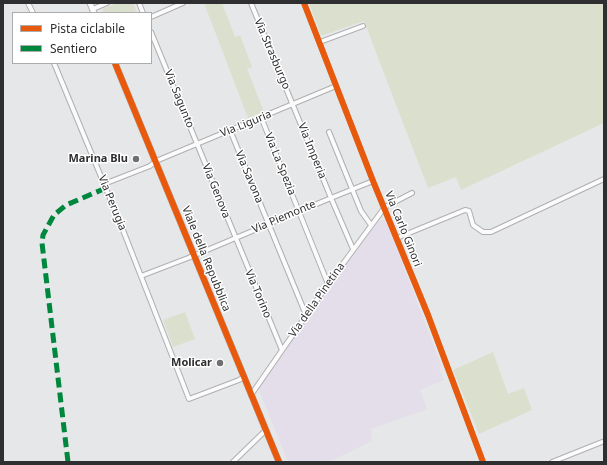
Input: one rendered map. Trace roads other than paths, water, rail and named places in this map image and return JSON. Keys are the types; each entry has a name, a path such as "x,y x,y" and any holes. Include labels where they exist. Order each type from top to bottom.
{"street":[{"path":"28,3 32,12"},
{"path":"90,3 94,11 107,3"},
{"path":"152,17 183,3"},
{"name":"Via Strasburgo","path":"251,3 294,104"},
{"name":"Via Carlo Ginori","path":"304,3 373,181 428,315 483,462"},
{"path":"320,42 363,26"},
{"name":"Via Sagunto","path":"152,34 197,144"},
{"name":"Via Perugia","path":"54,64 141,276 189,399 244,377"},
{"name":"Viale della Repubblica","path":"115,64 279,462"},
{"name":"Via Liguria","path":"104,184 150,166 156,161 336,86"},
{"name":"Via Imperia","path":"294,104 331,198 354,249"},
{"name":"Via La Spezia","path":"261,117 328,284"},
{"name":"Via Savona","path":"230,130 306,315"},
{"path":"329,132 361,211 371,225"},
{"name":"Via Genova","path":"197,144 235,238"},
{"path":"397,238 465,210 469,211 474,225 483,232 491,232 604,179"},
{"name":"Via Piemonte","path":"141,276 373,181"},
{"path":"385,208 412,193"},
{"name":"Via della Pinetina","path":"251,394 328,284 385,208"},
{"name":"Via Torino","path":"235,238 282,350"},
{"path":"233,462 266,430"},
{"path":"552,462 602,442"}],"place":[{"name":"Marina Blu","path":"136,159"},
{"name":"Molicar","path":"220,363"}]}
